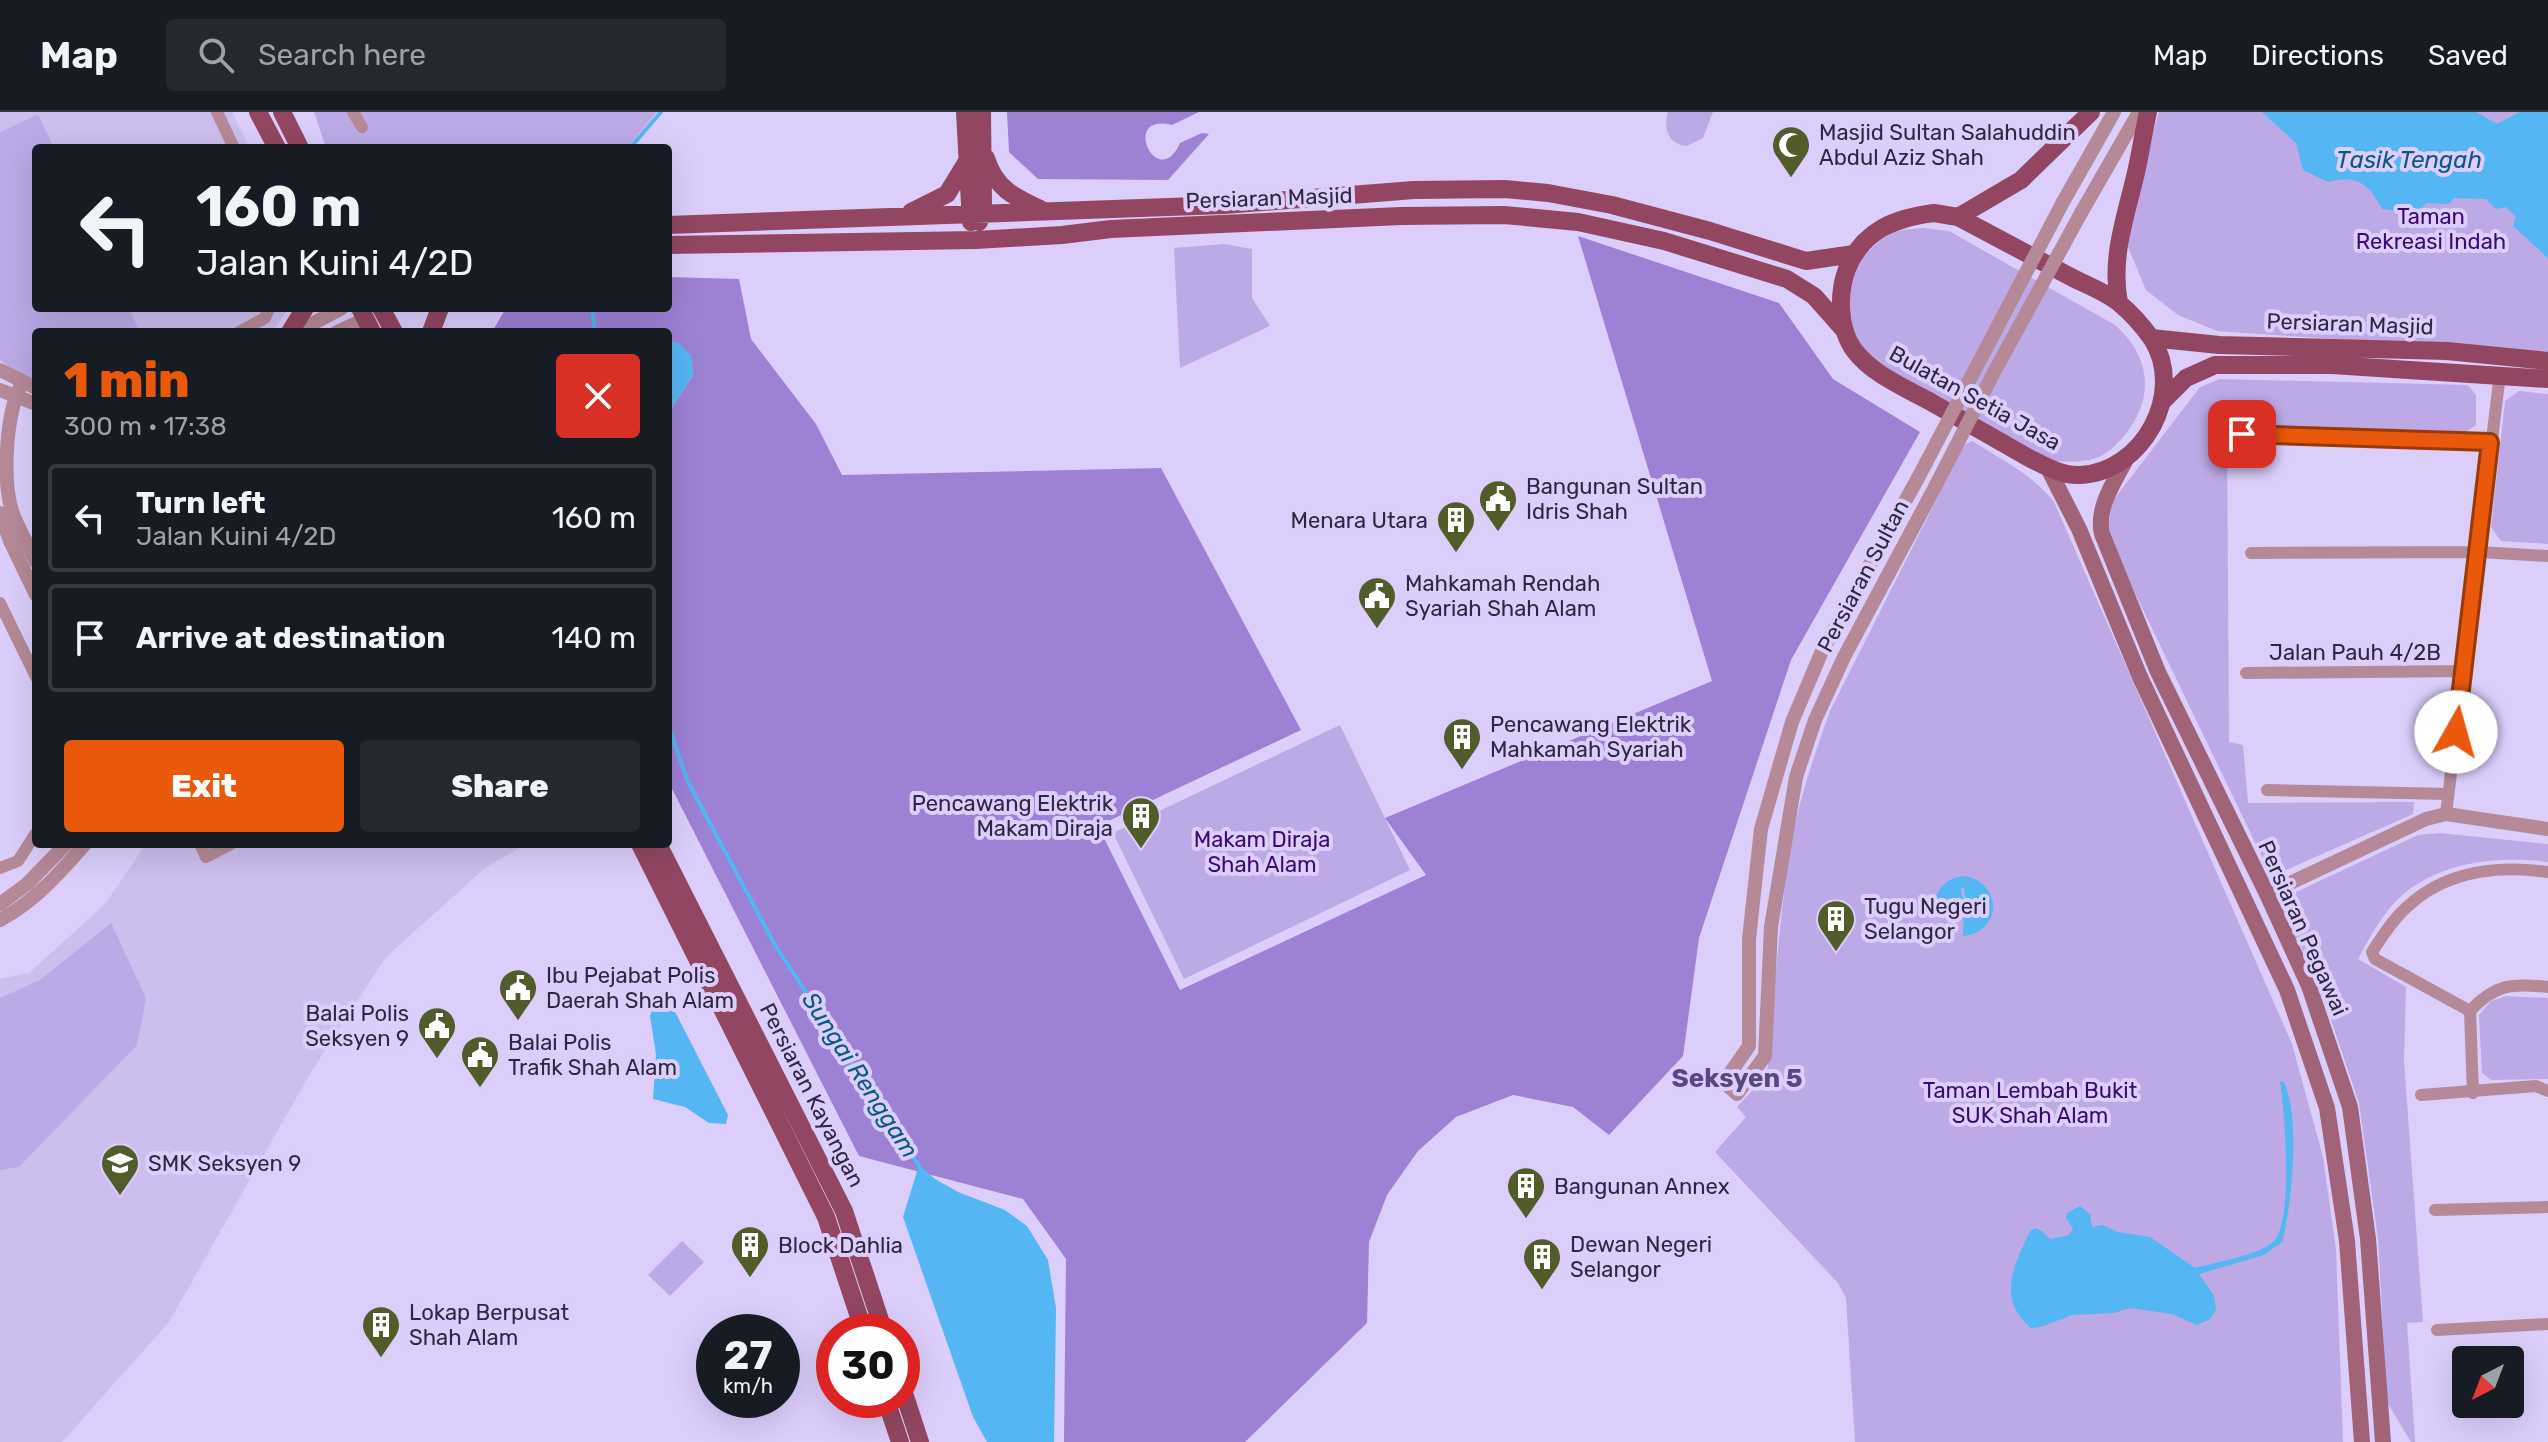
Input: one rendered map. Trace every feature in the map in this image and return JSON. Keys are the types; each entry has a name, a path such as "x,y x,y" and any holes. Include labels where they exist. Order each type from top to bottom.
{"main road":[{"path":"258,112 275,144"},
{"path":"282,112 298,144"},
{"path":"965,112 970,204 983,227 991,230 1111,229"},
{"path":"896,240 924,232 952,232 963,228 975,216 983,204 982,112"},
{"path":"1958,217 2021,180 2091,112"},
{"path":"2119,303 2115,281 2117,247 2148,112"},
{"path":"983,150 991,173 1004,190 1043,210"},
{"path":"905,215 947,194 966,163"},
{"name":"Persiaran Masjid","path":"672,225 905,215 975,216 1043,210 1224,205 1414,190 1505,189 1548,193 1625,208 1806,261 1854,254"},
{"name":"Bulatan Setia Jasa","path":"2125,461 2081,475 2048,468 1875,371 1851,347 1845,331 1840,303 1842,282 1854,254 1874,232 1906,217 1934,213 1958,217 2119,303 2151,338 2161,361 2163,401"},
{"name":"Persiaran Masjid","path":"672,245 976,240 1111,229 1401,216 1504,215 1578,222 1664,241 1787,279 1814,296 1845,331"},
{"name":"Persiaran Masjid","path":"2151,338 2219,345 2447,351 2548,361"},
{"name":"Persiaran Masjid","path":"2163,401 2186,378 2215,365 2332,365 2548,379"},
{"path":"2125,461 2156,421 2163,401"},
{"name":"Persiaran Pegawai","path":"2125,461 2099,521 2102,534 2158,672 2309,986 2350,1107 2368,1239 2383,1442"},
{"name":"Persiaran Pegawai","path":"2048,468 2079,529 2140,677 2287,990 2327,1108 2347,1241 2362,1442"},
{"name":"Persiaran Kayangan","path":"642,848 826,1217 858,1314"},
{"name":"Persiaran Kayangan","path":"660,848 844,1211 878,1314"},
{"path":"892,1418 900,1442"},
{"path":"912,1418 920,1442"}],"street":[{"path":"217,112 232,144"},
{"path":"353,112 362,127"},
{"name":"Persiaran Sultan","path":"2114,112 1822,651 1792,722 1761,829 1749,939 1749,1046 1724,1082 1737,1094 1765,1056 1771,927 1796,777 1815,720 1844,657 1992,376 2139,112"},
{"path":"246,328 265,318 267,312"},
{"path":"304,328 334,312"},
{"path":"347,328 366,320"},
{"path":"2446,814 2500,374"},
{"path":"2,380 29,385"},
{"path":"2,380 14,397 32,403"},
{"path":"29,385 14,397 8,445 12,510 32,553"},
{"path":"2242,434 2490,442"},
{"path":"0,513 32,587"},
{"path":"2251,553 2479,552 2548,556"},
{"path":"0,603 32,669"},
{"name":"Jalan Pauh 4/2B","path":"2246,673 2464,671"},
{"path":"2267,790 2448,794"},
{"path":"2267,894 2426,819 2446,814 2548,829"},
{"path":"0,868 18,861 32,839"},
{"path":"0,904 27,884 62,848"},
{"path":"0,920 19,910 46,888 81,848"},
{"path":"202,848 206,857 223,848"},
{"path":"2470,1011 2372,955 2407,907 2437,885 2471,873 2517,868 2548,872"},
{"path":"2473,1093 2470,1011 2486,994 2503,987 2526,984 2548,987"},
{"path":"2421,1095 2536,1086 2548,1091"},
{"path":"2435,1210 2548,1207"},
{"path":"2437,1330 2548,1324"}],"shaded area":[{"path":"0,112 232,112 248,144 52,144 38,114 0,132"},
{"path":"1007,112 1199,112 1172,125 1156,124 1148,129 1145,138 1148,148 1154,156 1162,159 1171,156 1180,143 1202,133 1209,134 1168,180 1038,179 1009,152"},
{"path":"1578,236 1779,303 1833,379 1920,432 1791,660 1699,938 1683,1056 1609,1135 1573,1107 1513,1095 1456,1117 1418,1151 1387,1195 1369,1242 1367,1323 1245,1442 1064,1442 1066,1259 1023,1199 859,1156 672,789 672,408 693,375 679,344 672,341 672,328 494,328 504,312 672,312 672,277 739,279 751,339 816,424 842,475 1161,468 1301,730 1098,826 1180,990 1426,875 1385,818 1712,681"},
{"path":"131,312 286,312 275,328 138,328"},
{"name":"SMK Seksyen 9","path":"143,848 519,848 485,868 386,957 311,1072 169,1322 62,1442 0,1442 0,979 29,973 105,904"}],"green space":[{"path":"314,112 657,112 630,144 325,144"},
{"path":"1668,112 1713,112 1703,138 1687,146 1675,142 1668,135"},
{"name":"Taman Rekreasi Indah","path":"2159,112 2548,112 2548,354 2217,331 2178,315 2146,290 2128,247 2136,190"},
{"path":"38,114 52,144 32,144 32,312 131,312 138,328 32,328 32,380 0,360 0,132"},
{"path":"1924,228 1949,231 2115,325 2126,336 2140,359 2145,385 2132,425 2110,450 2090,460 2052,461 1878,369 1864,354 1852,330 1849,314 1852,282 1858,267 1879,242 1893,233"},
{"path":"1224,244 1252,249 1252,298 1270,326 1180,368 1174,248"},
{"path":"2220,379 2468,385 2476,395 2476,425 2463,434 2227,430 2229,742 2243,745 2248,803 2414,802 2413,814 2284,871 2266,865 2107,535 2112,502 2200,387"},
{"path":"2519,391 2548,394 2548,544 2501,541 2491,527 2505,401"},
{"name":"Taman Lembah Bukit SUK Shah Alam","path":"1972,441 2026,476 2054,502 2292,1044 2323,1157 2336,1249 2343,1442 1855,1442 1846,1298 1838,1283 1715,1152 1746,1117 1737,1107 1760,1082 1768,1067 1781,922 1793,835 1830,711 1964,445"},
{"name":"Makam Diraja Shah Alam","path":"1340,725 1410,870 1184,979 1113,833"},
{"path":"2440,833 2548,844 2548,862 2490,861 2433,876 2400,897 2377,926 2358,959 2406,987 2404,1061 2423,1322 2407,1323 2415,1442 2411,1442 2387,1402 2378,1238 2359,1103 2319,984 2284,912 2294,893 2418,835"},
{"path":"111,923 146,998 137,1045 19,1167 0,1170 0,998 40,980"},
{"path":"2506,996 2548,998 2548,1079 2491,1080 2482,1073 2479,1015 2491,1001"},
{"path":"682,1241 704,1262 670,1296 648,1275"}],"water":[{"name":"Tasik Tengah","path":"2262,112 2476,112 2497,124 2520,112 2548,112 2548,258 2513,226 2516,217 2506,207 2496,209 2486,199 2454,198 2449,204 2426,203 2417,213 2382,209 2361,183 2347,179 2328,182 2303,170 2296,143"},
{"path":"672,341 680,344 692,357 693,375 672,408"},
{"path":"1964,876 1986,887 1993,907 1986,926 1976,933 1963,936 1964,912 1969,911 1970,907 1980,909 1983,906 1970,905 1965,900 1964,887 1961,889 1963,900 1957,905 1934,905 1943,885"},
{"path":"663,995 670,1002 728,1115 726,1124 709,1123 685,1107 653,1099 656,1054 650,1016 656,998"},
{"path":"2283,1081 2292,1114 2293,1160 2282,1242 2264,1255 2199,1274 2214,1296 2216,1310 2210,1319 2197,1325 2172,1314 2130,1308 2114,1313 2072,1315 2031,1328 2020,1317 2011,1293 2011,1281 2030,1231 2035,1228 2050,1239 2069,1235 2073,1229 2066,1218 2067,1213 2080,1206 2090,1214 2092,1227 2103,1225 2118,1232 2150,1237 2195,1268 2250,1254 2275,1240 2281,1228 2286,1188 2280,1082"},
{"path":"919,1165 935,1179 958,1192 1005,1210 1027,1226 1048,1260 1056,1308 1054,1442 987,1442 973,1417 903,1217"}],"waterway":[{"name":"Sungai Renggam","path":"633,144 661,112"},
{"name":"Sungai Renggam","path":"592,312 594,328"},
{"name":"Sungai Renggam","path":"672,736 688,782 775,945 921,1169"}],"place":[{"name":"Masjid Sultan Salahuddin Abdul Aziz Shah","path":"1791,179"},
{"name":"Bangunan Sultan Idris Shah","path":"1498,533"},
{"name":"Menara Utara","path":"1456,554"},
{"name":"Mahkamah Rendah Syariah Shah Alam","path":"1377,630"},
{"name":"Pencawang Elektrik Mahkamah Syariah","path":"1462,771"},
{"name":"Pencawang Elektrik Makam Diraja","path":"1141,850"},
{"name":"Tugu Negeri Selangor","path":"1836,953"},
{"name":"Ibu Pejabat Polis Daerah Shah Alam","path":"518,1022"},
{"name":"Balai Polis Seksyen 9","path":"437,1060"},
{"name":"Balai Polis Trafik Shah Alam","path":"480,1089"},
{"name":"SMK Seksyen 9","path":"120,1197"},
{"name":"Bangunan Annex","path":"1526,1220"},
{"name":"Block Dahlia","path":"750,1279"},
{"name":"Dewan Negeri Selangor","path":"1542,1291"},
{"name":"Lokap Berpusat Shah Alam","path":"381,1359"}],"district":[{"name":"Seksyen 5","path":"1737,1078"}],"route":[{"path":"2242,434 2490,442 2456,732"}]}
